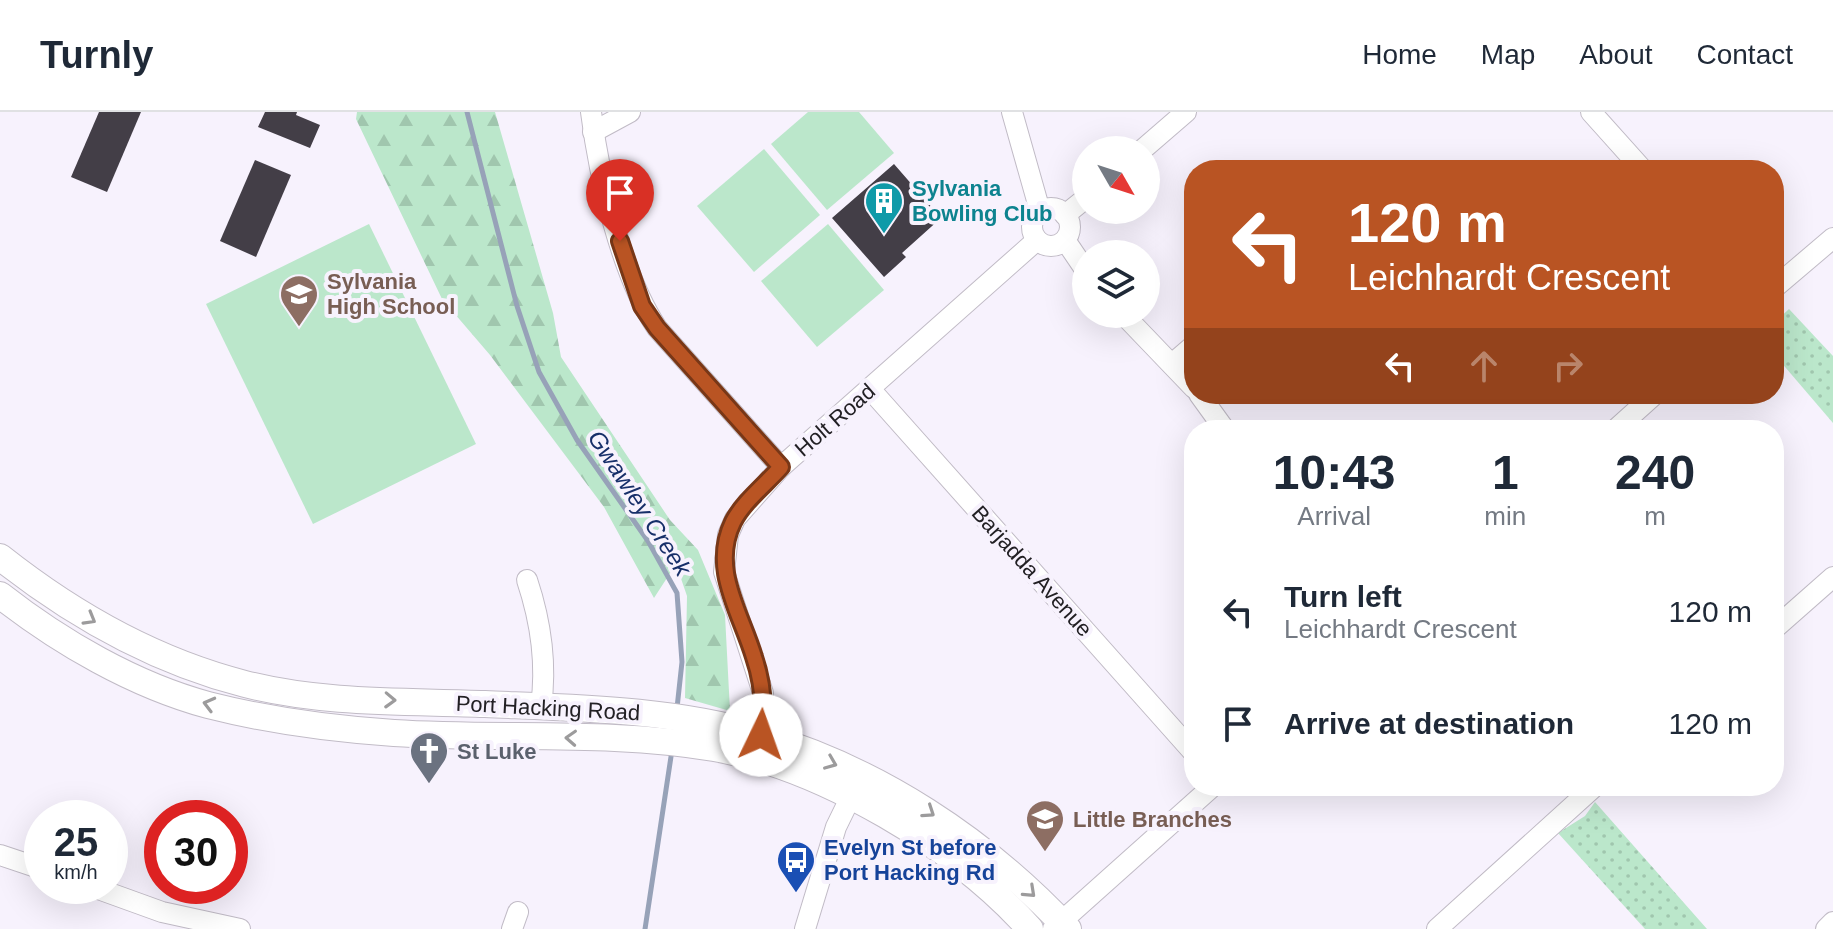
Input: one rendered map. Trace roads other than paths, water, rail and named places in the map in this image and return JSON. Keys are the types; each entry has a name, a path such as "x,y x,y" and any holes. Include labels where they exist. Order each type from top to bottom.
{"main road":[{"name":"Port Hacking Road","path":"0,557 91,621 152,651 243,684 312,697 651,713 707,735 754,759 921,806 957,831 1061,927"},
{"name":"Port Hacking Road","path":"0,595 126,673 207,704 281,719 393,733 514,734 649,742 707,735 761,735 856,786 978,877 1030,929"}],"street":[{"path":"630,112 592,122 625,262 642,306 657,328 781,467"},
{"path":"1012,112 1040,211 1032,225 1037,240 1051,246 1065,240 1070,225 1065,215 1057,209 1040,211"},
{"path":"1158,136 1186,112"},
{"path":"1591,112 1634,160"},
{"path":"1065,215 1072,209"},
{"path":"1784,280 1833,238"},
{"name":"Holt Road","path":"761,735 763,693 755,658 727,584 724,556 735,519 781,467 1037,240"},
{"path":"1065,240 1072,250"},
{"path":"1137,328 1184,377"},
{"path":"1172,364 1184,354"},
{"name":"Barjadda Avenue","path":"870,389 1184,742"},
{"path":"1626,420 1644,404"},
{"path":"1784,620 1833,577"},
{"path":"527,580 539,616 545,678 541,706"},
{"path":"805,929 836,827 856,786"},
{"path":"1061,927 1202,796"},
{"path":"1437,929 1584,796"},
{"path":"0,855 24,863"},
{"path":"128,900 162,912 240,929"},
{"path":"1826,929 1833,922"}],"waterway":[{"name":"Gwawley Creek","path":"467,112 517,306 539,372 577,440 648,541 677,593 682,662 677,708"},
{"name":"Gwawley Creek","path":"645,929 672,750"}],"place":[{"name":"Sylvania Bowling Club","path":"884,235"},
{"name":"Sylvania High School","path":"299,328"},
{"name":"St Luke","path":"429,785"},
{"name":"Little Branches","path":"1045,853"},
{"name":"Evelyn St before Port Hacking Rd","path":"796,894"}]}
